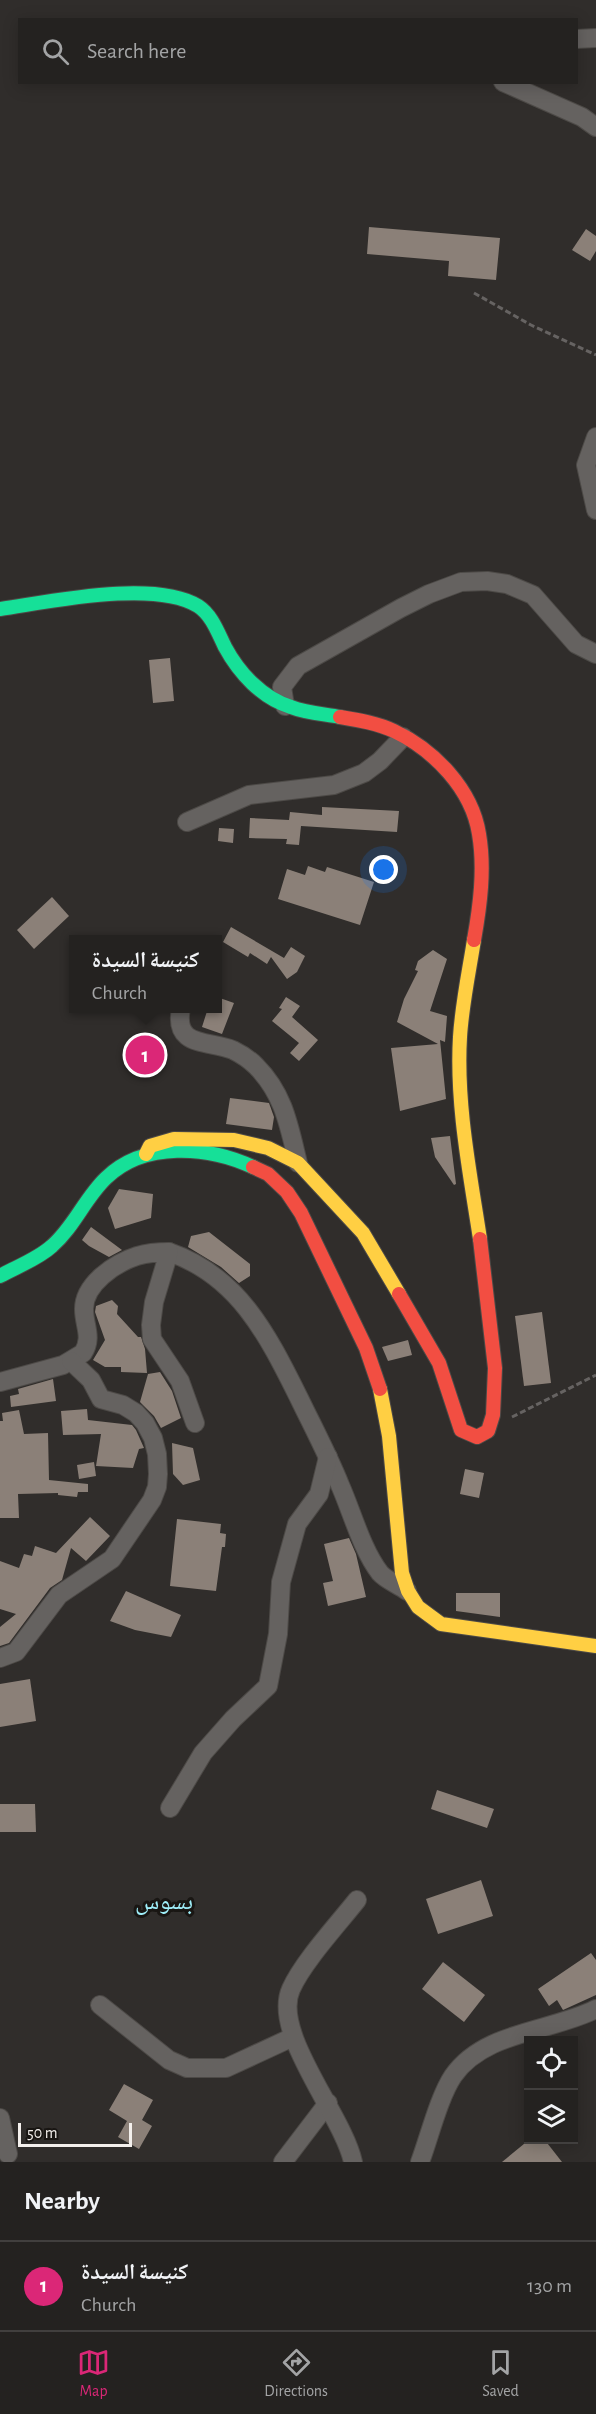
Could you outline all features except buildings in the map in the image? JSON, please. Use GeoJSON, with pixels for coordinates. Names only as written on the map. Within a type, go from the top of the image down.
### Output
{"type":"FeatureCollection","features":[{"type":"Feature","properties":{"kind":"street"},"geometry":{"type":"LineString","coordinates":[[578,39],[596,38]]}},
{"type":"Feature","properties":{"kind":"street"},"geometry":{"type":"LineString","coordinates":[[508,84],[582,117],[596,127]]}},
{"type":"Feature","properties":{"kind":"street"},"geometry":{"type":"LineString","coordinates":[[596,437],[586,465],[596,510]]}},
{"type":"Feature","properties":{"kind":"street"},"geometry":{"type":"LineString","coordinates":[[285,706],[282,687],[298,666],[400,608],[461,582],[497,582],[533,595],[576,644],[596,654]]}},
{"type":"Feature","properties":{"kind":"street"},"geometry":{"type":"LineString","coordinates":[[0,609],[106,592],[143,593],[193,603],[206,613],[238,669],[253,684],[285,706],[393,730],[431,756],[468,794],[478,820],[483,856],[481,887],[460,1034],[458,1084],[487,1285],[495,1380],[495,1414],[491,1427],[479,1438],[470,1437],[461,1430],[439,1364],[363,1233],[298,1163],[268,1148],[234,1140],[206,1138],[174,1138],[150,1146],[146,1154]]}},
{"type":"Feature","properties":{"kind":"street"},"geometry":{"type":"LineString","coordinates":[[188,822],[249,795],[334,785],[364,773],[380,761],[403,737]]}},
{"type":"Feature","properties":{"kind":"street"},"geometry":{"type":"LineString","coordinates":[[180,1013],[182,1030],[187,1037],[233,1050],[256,1067],[271,1085],[285,1110],[298,1163]]}},
{"type":"Feature","properties":{"kind":"street"},"geometry":{"type":"LineString","coordinates":[[0,1276],[50,1248],[67,1232],[105,1179],[120,1167],[146,1154],[188,1151],[223,1156],[268,1174],[287,1192],[302,1213],[372,1361],[379,1386],[395,1484],[400,1559],[406,1591],[415,1605],[428,1618],[441,1624],[596,1646]]}},
{"type":"Feature","properties":{"kind":"street"},"geometry":{"type":"LineString","coordinates":[[0,1382],[71,1361],[83,1353],[88,1346],[89,1338],[84,1300],[93,1284],[105,1273],[135,1256],[169,1252],[193,1260],[227,1286],[252,1313],[270,1341],[328,1456],[364,1542],[381,1574],[406,1591]]}},
{"type":"Feature","properties":{"kind":"street"},"geometry":{"type":"LineString","coordinates":[[169,1252],[154,1302],[152,1340],[180,1380],[195,1423]]}},
{"type":"Feature","properties":{"kind":"street"},"geometry":{"type":"LineString","coordinates":[[0,1658],[16,1652],[59,1595],[112,1559],[152,1500],[157,1487],[157,1454],[153,1438],[145,1423],[136,1413],[123,1405],[101,1399],[92,1380],[71,1361]]}},
{"type":"Feature","properties":{"kind":"street"},"geometry":{"type":"LineString","coordinates":[[170,1808],[203,1753],[233,1719],[268,1686],[278,1634],[281,1582],[297,1524],[319,1494],[328,1456]]}},
{"type":"Feature","properties":{"kind":"street"},"geometry":{"type":"LineString","coordinates":[[353,2162],[348,2141],[293,2037],[287,2010],[290,1990],[300,1973],[357,1900]]}},
{"type":"Feature","properties":{"kind":"street"},"geometry":{"type":"LineString","coordinates":[[100,2005],[169,2060],[187,2068],[226,2068],[293,2037]]}},
{"type":"Feature","properties":{"kind":"street"},"geometry":{"type":"LineString","coordinates":[[420,2162],[452,2078],[465,2061],[511,2038],[596,2009]]}},
{"type":"Feature","properties":{"kind":"street"},"geometry":{"type":"LineString","coordinates":[[283,2162],[328,2103]]}},
{"type":"Feature","properties":{"kind":"street"},"geometry":{"type":"LineString","coordinates":[[0,2118],[8,2154]]}},
{"type":"Feature","properties":{"kind":"path"},"geometry":{"type":"LineString","coordinates":[[474,293],[531,326],[596,355]]}},
{"type":"Feature","properties":{"kind":"path"},"geometry":{"type":"LineString","coordinates":[[491,1427],[596,1375]]}},
{"type":"Feature","properties":{"kind":"traffic: fast"},"geometry":{"type":"LineString","coordinates":[[0,609],[73,598],[129,593],[179,598],[198,606],[207,614],[237,666],[261,691],[280,703],[297,709],[340,717]]}},
{"type":"Feature","properties":{"kind":"traffic: fast"},"geometry":{"type":"LineString","coordinates":[[0,1276],[34,1259],[52,1246],[106,1178],[121,1166],[139,1158],[157,1153],[197,1151],[253,1167]]}},
{"type":"Feature","properties":{"kind":"traffic: slow"},"geometry":{"type":"LineString","coordinates":[[474,940],[462,1012],[459,1062],[462,1113],[480,1239]]}},
{"type":"Feature","properties":{"kind":"traffic: slow"},"geometry":{"type":"LineString","coordinates":[[146,1154],[150,1146],[174,1139],[234,1140],[268,1148],[298,1163],[363,1233],[399,1294]]}},
{"type":"Feature","properties":{"kind":"traffic: slow"},"geometry":{"type":"LineString","coordinates":[[380,1389],[389,1436],[402,1573],[408,1591],[418,1607],[441,1624],[596,1646]]}},
{"type":"Feature","properties":{"kind":"traffic: jam"},"geometry":{"type":"LineString","coordinates":[[340,717],[381,726],[409,739],[437,760],[460,787],[475,817],[481,847],[481,887],[474,940]]}},
{"type":"Feature","properties":{"kind":"traffic: jam"},"geometry":{"type":"LineString","coordinates":[[253,1167],[268,1174],[287,1192],[301,1213],[366,1348],[380,1389]]}},
{"type":"Feature","properties":{"kind":"traffic: jam"},"geometry":{"type":"LineString","coordinates":[[399,1294],[439,1363],[461,1430],[477,1437],[488,1431],[493,1415],[495,1368],[480,1239]]}},
{"type":"Feature","properties":{"kind":"place","name":"كنيسة السيدة"},"geometry":{"type":"Point","coordinates":[145,1055]}},
{"type":"Feature","properties":{"kind":"district","name":"بسوس"},"geometry":{"type":"Point","coordinates":[164,1901]}}]}
